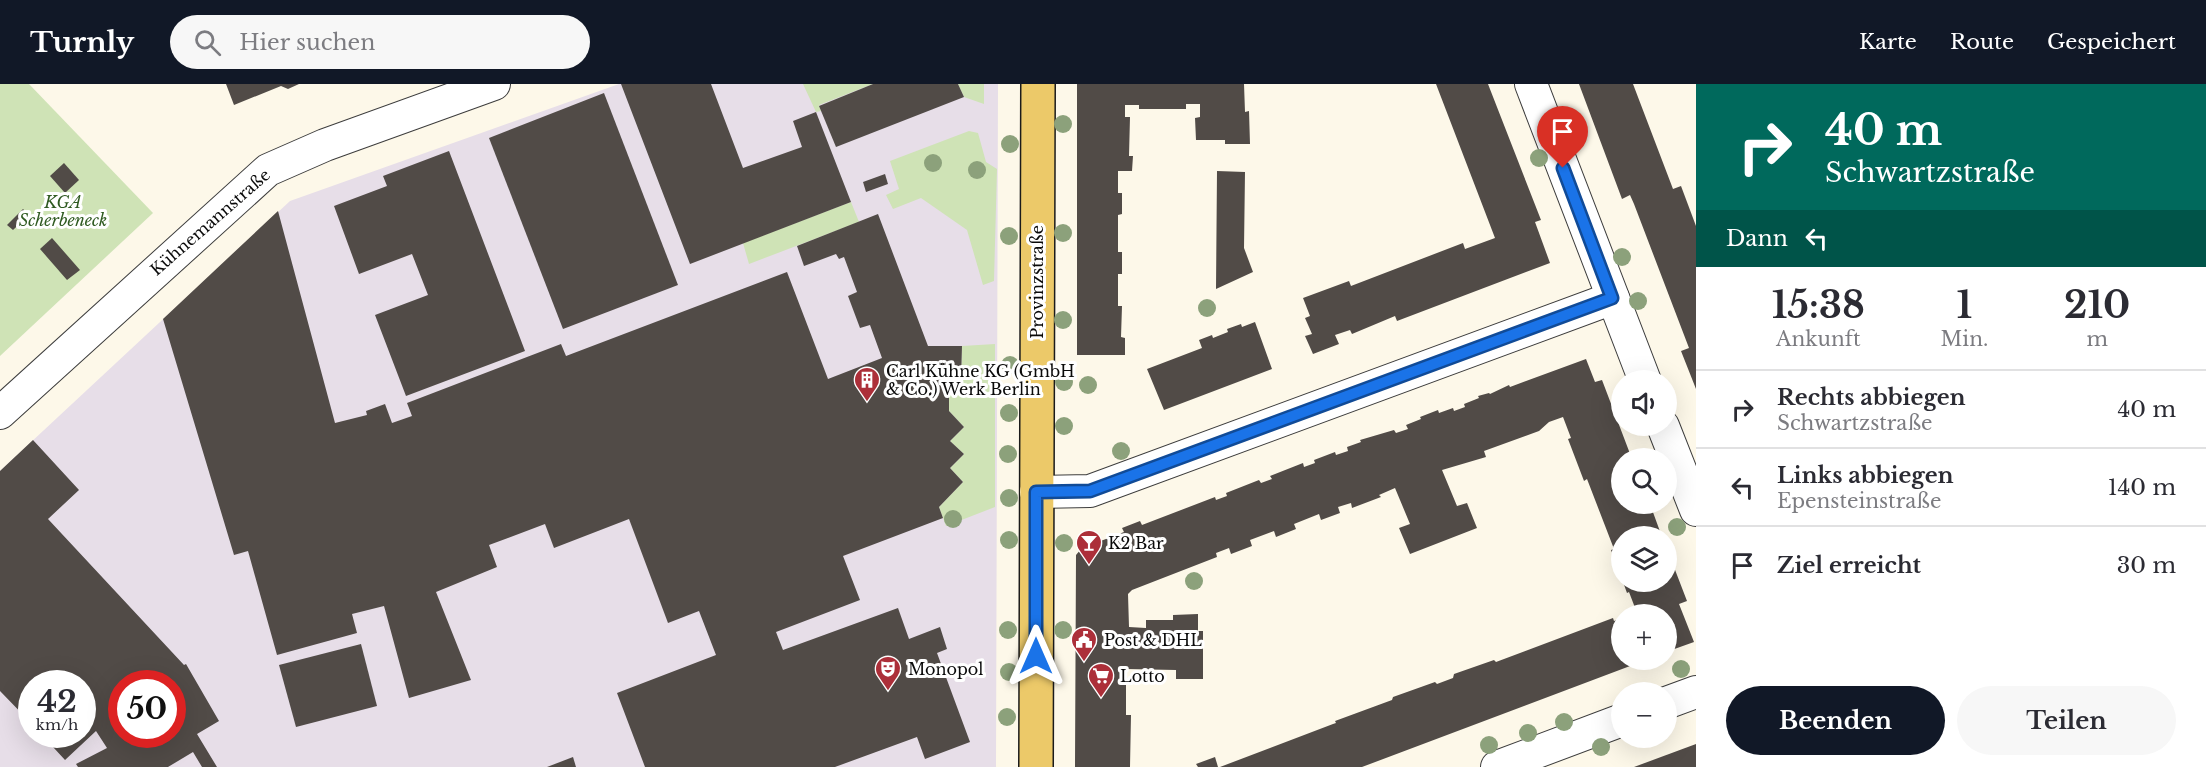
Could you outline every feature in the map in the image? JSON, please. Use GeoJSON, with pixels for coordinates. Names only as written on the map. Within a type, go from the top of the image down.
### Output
{"type":"FeatureCollection","features":[{"type":"Feature","properties":{"kind":"main road","name":"Provinzstraße"},"geometry":{"type":"LineString","coordinates":[[1036,767],[1038,84]]}},
{"type":"Feature","properties":{"kind":"street","name":"Kühnemannstraße"},"geometry":{"type":"LineString","coordinates":[[0,413],[268,170],[325,145],[494,84]]}},
{"type":"Feature","properties":{"kind":"street"},"geometry":{"type":"LineString","coordinates":[[1531,84],[1641,370]]}},
{"type":"Feature","properties":{"kind":"street"},"geometry":{"type":"LineString","coordinates":[[1036,492],[1090,491],[1612,298]]}},
{"type":"Feature","properties":{"kind":"street"},"geometry":{"type":"LineString","coordinates":[[1667,436],[1696,510]]}},
{"type":"Feature","properties":{"kind":"street"},"geometry":{"type":"LineString","coordinates":[[1677,699],[1696,692]]}},
{"type":"Feature","properties":{"kind":"street"},"geometry":{"type":"LineString","coordinates":[[1497,767],[1611,724]]}},
{"type":"Feature","properties":{"kind":"shaded area"},"geometry":{"type":"Polygon","coordinates":[[[619,84],[998,84],[996,767],[0,767],[0,471],[290,201],[619,84]]]}},
{"type":"Feature","properties":{"kind":"green space","name":"KGA Scherbeneck"},"geometry":{"type":"Polygon","coordinates":[[[0,84],[29,84],[153,213],[0,356],[0,84]]]}},
{"type":"Feature","properties":{"kind":"green space"},"geometry":{"type":"Polygon","coordinates":[[[803,84],[873,84],[819,105],[821,111],[816,112],[803,84]]]}},
{"type":"Feature","properties":{"kind":"green space"},"geometry":{"type":"Polygon","coordinates":[[[958,84],[984,84],[984,104],[964,97],[958,84]]]}},
{"type":"Feature","properties":{"kind":"green space"},"geometry":{"type":"Polygon","coordinates":[[[969,131],[978,133],[986,162],[997,169],[994,281],[983,285],[967,230],[921,198],[893,209],[886,195],[899,189],[890,161],[969,131]]]}},
{"type":"Feature","properties":{"kind":"green space"},"geometry":{"type":"Polygon","coordinates":[[[851,202],[859,222],[749,264],[743,243],[851,202]]]}},
{"type":"Feature","properties":{"kind":"green space"},"geometry":{"type":"Polygon","coordinates":[[[995,344],[995,507],[946,526],[939,507],[963,482],[950,468],[964,454],[950,441],[964,427],[949,411],[949,380],[961,379],[962,346],[995,344]]]}},
{"type":"Feature","properties":{"kind":"building"},"geometry":{"type":"Polygon","coordinates":[[[226,84],[299,84],[288,89],[281,86],[234,105],[226,84]]]}},
{"type":"Feature","properties":{"kind":"building"},"geometry":{"type":"Polygon","coordinates":[[[621,84],[711,84],[743,168],[802,147],[793,121],[816,112],[851,202],[690,264],[621,84]]]}},
{"type":"Feature","properties":{"kind":"building"},"geometry":{"type":"Polygon","coordinates":[[[873,84],[958,84],[964,97],[836,147],[819,106],[873,84]]]}},
{"type":"Feature","properties":{"kind":"building"},"geometry":{"type":"Polygon","coordinates":[[[1077,84],[1244,84],[1245,112],[1249,111],[1250,144],[1225,144],[1225,140],[1196,140],[1195,118],[1200,117],[1200,104],[1186,104],[1186,109],[1139,109],[1139,105],[1125,105],[1125,117],[1130,117],[1129,156],[1133,156],[1132,171],[1118,171],[1118,193],[1122,193],[1122,214],[1118,215],[1118,252],[1122,252],[1122,274],[1118,274],[1118,306],[1122,306],[1121,337],[1125,338],[1125,355],[1077,355],[1077,84]]]}},
{"type":"Feature","properties":{"kind":"building"},"geometry":{"type":"Polygon","coordinates":[[[1436,84],[1488,84],[1541,220],[1535,222],[1550,263],[1397,321],[1395,316],[1352,334],[1350,330],[1335,335],[1339,344],[1313,354],[1305,336],[1312,334],[1305,318],[1310,316],[1303,298],[1349,281],[1351,286],[1463,243],[1465,249],[1495,238],[1436,84]]]}},
{"type":"Feature","properties":{"kind":"building"},"geometry":{"type":"Polygon","coordinates":[[[1579,84],[1633,84],[1673,189],[1681,186],[1696,226],[1696,389],[1681,351],[1689,348],[1634,204],[1630,195],[1622,199],[1579,84]]]}},
{"type":"Feature","properties":{"kind":"building"},"geometry":{"type":"Polygon","coordinates":[[[604,93],[678,285],[563,329],[489,138],[604,93]]]}},
{"type":"Feature","properties":{"kind":"building"},"geometry":{"type":"Polygon","coordinates":[[[449,151],[525,351],[406,396],[375,315],[428,295],[412,254],[359,274],[334,206],[387,186],[383,176],[449,151]]]}},
{"type":"Feature","properties":{"kind":"building"},"geometry":{"type":"Polygon","coordinates":[[[64,163],[79,180],[65,193],[50,176],[64,163]]]}},
{"type":"Feature","properties":{"kind":"building"},"geometry":{"type":"Polygon","coordinates":[[[1217,171],[1245,172],[1244,248],[1253,272],[1216,289],[1217,171]]]}},
{"type":"Feature","properties":{"kind":"building"},"geometry":{"type":"Polygon","coordinates":[[[885,174],[888,184],[866,192],[863,182],[885,174]]]}},
{"type":"Feature","properties":{"kind":"building"},"geometry":{"type":"Polygon","coordinates":[[[23,209],[29,215],[13,230],[7,225],[23,209]]]}},
{"type":"Feature","properties":{"kind":"building"},"geometry":{"type":"Polygon","coordinates":[[[278,211],[335,423],[367,415],[366,411],[385,404],[392,423],[412,416],[407,403],[561,344],[566,356],[787,272],[828,379],[882,358],[870,325],[860,328],[848,296],[857,292],[844,257],[839,259],[836,254],[804,266],[797,246],[878,214],[928,346],[962,346],[961,380],[949,380],[949,411],[964,427],[950,441],[964,454],[950,468],[963,482],[939,507],[943,518],[843,556],[860,600],[776,632],[783,650],[898,608],[909,639],[940,627],[947,649],[937,653],[970,742],[925,759],[917,737],[835,767],[645,767],[617,693],[716,655],[699,611],[668,623],[629,519],[554,548],[545,524],[489,545],[497,567],[436,592],[471,680],[409,698],[384,606],[352,614],[357,633],[277,655],[248,551],[234,555],[163,319],[278,211]]]}},
{"type":"Feature","properties":{"kind":"building"},"geometry":{"type":"Polygon","coordinates":[[[52,238],[80,270],[67,280],[40,249],[52,238]]]}},
{"type":"Feature","properties":{"kind":"building"},"geometry":{"type":"Polygon","coordinates":[[[1255,322],[1272,369],[1164,410],[1147,369],[1202,348],[1199,340],[1212,335],[1213,338],[1241,324],[1242,327],[1255,322]]]}},
{"type":"Feature","properties":{"kind":"building"},"geometry":{"type":"Polygon","coordinates":[[[1586,359],[1595,382],[1602,380],[1611,404],[1611,436],[1623,436],[1628,448],[1611,448],[1611,514],[1654,514],[1658,526],[1611,526],[1611,541],[1587,479],[1584,481],[1568,439],[1571,438],[1563,417],[1549,422],[1539,431],[1484,451],[1486,457],[1442,470],[1457,506],[1467,503],[1477,528],[1410,554],[1399,528],[1410,524],[1395,488],[1379,495],[1381,497],[1352,508],[1351,503],[1338,507],[1340,513],[1321,520],[1319,514],[1294,524],[1296,529],[1276,537],[1274,531],[1250,540],[1252,546],[1231,554],[1229,548],[1216,553],[1217,557],[1132,590],[1128,594],[1129,627],[1146,628],[1146,620],[1173,620],[1173,615],[1198,614],[1198,631],[1203,631],[1203,679],[1176,679],[1176,670],[1126,669],[1126,715],[1131,715],[1130,767],[1075,767],[1076,555],[1081,549],[1080,546],[1091,541],[1093,544],[1124,532],[1122,528],[1140,521],[1142,525],[1215,497],[1216,500],[1227,496],[1226,493],[1259,480],[1261,483],[1272,479],[1270,476],[1303,463],[1304,467],[1315,463],[1314,460],[1335,452],[1336,455],[1348,451],[1347,447],[1361,442],[1360,440],[1394,430],[1396,433],[1408,429],[1406,425],[1421,419],[1420,417],[1438,410],[1439,413],[1453,408],[1454,411],[1465,407],[1464,404],[1479,398],[1478,396],[1490,394],[1509,385],[1510,387],[1586,359]]]}},
{"type":"Feature","properties":{"kind":"building"},"geometry":{"type":"Polygon","coordinates":[[[33,440],[79,490],[48,519],[184,665],[186,664],[219,721],[197,734],[217,767],[202,767],[193,752],[168,767],[78,767],[76,764],[107,748],[96,731],[96,670],[18,670],[18,710],[0,691],[0,471],[33,440]]]}},
{"type":"Feature","properties":{"kind":"building"},"geometry":{"type":"Polygon","coordinates":[[[1677,575],[1687,601],[1679,604],[1694,642],[1677,648],[1677,604],[1634,604],[1629,592],[1677,592],[1677,575]]]}},
{"type":"Feature","properties":{"kind":"building"},"geometry":{"type":"Polygon","coordinates":[[[1611,619],[1611,670],[1619,670],[1362,767],[1220,767],[1336,723],[1335,721],[1392,700],[1393,697],[1435,682],[1437,684],[1453,678],[1454,674],[1494,660],[1496,662],[1611,619]]]}},
{"type":"Feature","properties":{"kind":"building"},"geometry":{"type":"Polygon","coordinates":[[[361,644],[377,706],[296,727],[279,665],[361,644]]]}},
{"type":"Feature","properties":{"kind":"building"},"geometry":{"type":"Polygon","coordinates":[[[1696,744],[1696,767],[1634,767],[1696,744]]]}},
{"type":"Feature","properties":{"kind":"building"},"geometry":{"type":"Polygon","coordinates":[[[54,748],[78,748],[65,760],[54,748]]]}},
{"type":"Feature","properties":{"kind":"building"},"geometry":{"type":"Polygon","coordinates":[[[573,757],[576,767],[547,767],[573,757]]]}},
{"type":"Feature","properties":{"kind":"building"},"geometry":{"type":"Polygon","coordinates":[[[1215,757],[1218,767],[1198,767],[1196,764],[1215,757]]]}},
{"type":"Feature","properties":{"kind":"place","name":"Carl Kühne KG (GmbH & Co.) Werk Berlin"},"geometry":{"type":"Point","coordinates":[867,403]}},
{"type":"Feature","properties":{"kind":"place","name":"K2 Bar"},"geometry":{"type":"Point","coordinates":[1089,566]}},
{"type":"Feature","properties":{"kind":"place","name":"Post & DHL"},"geometry":{"type":"Point","coordinates":[1084,663]}},
{"type":"Feature","properties":{"kind":"place","name":"Monopol"},"geometry":{"type":"Point","coordinates":[888,692]}},
{"type":"Feature","properties":{"kind":"place","name":"Lotto"},"geometry":{"type":"Point","coordinates":[1101,699]}},
{"type":"Feature","properties":{"kind":"route"},"geometry":{"type":"LineString","coordinates":[[1036,656],[1036,492],[1090,491],[1612,298],[1563,168]]}}]}
